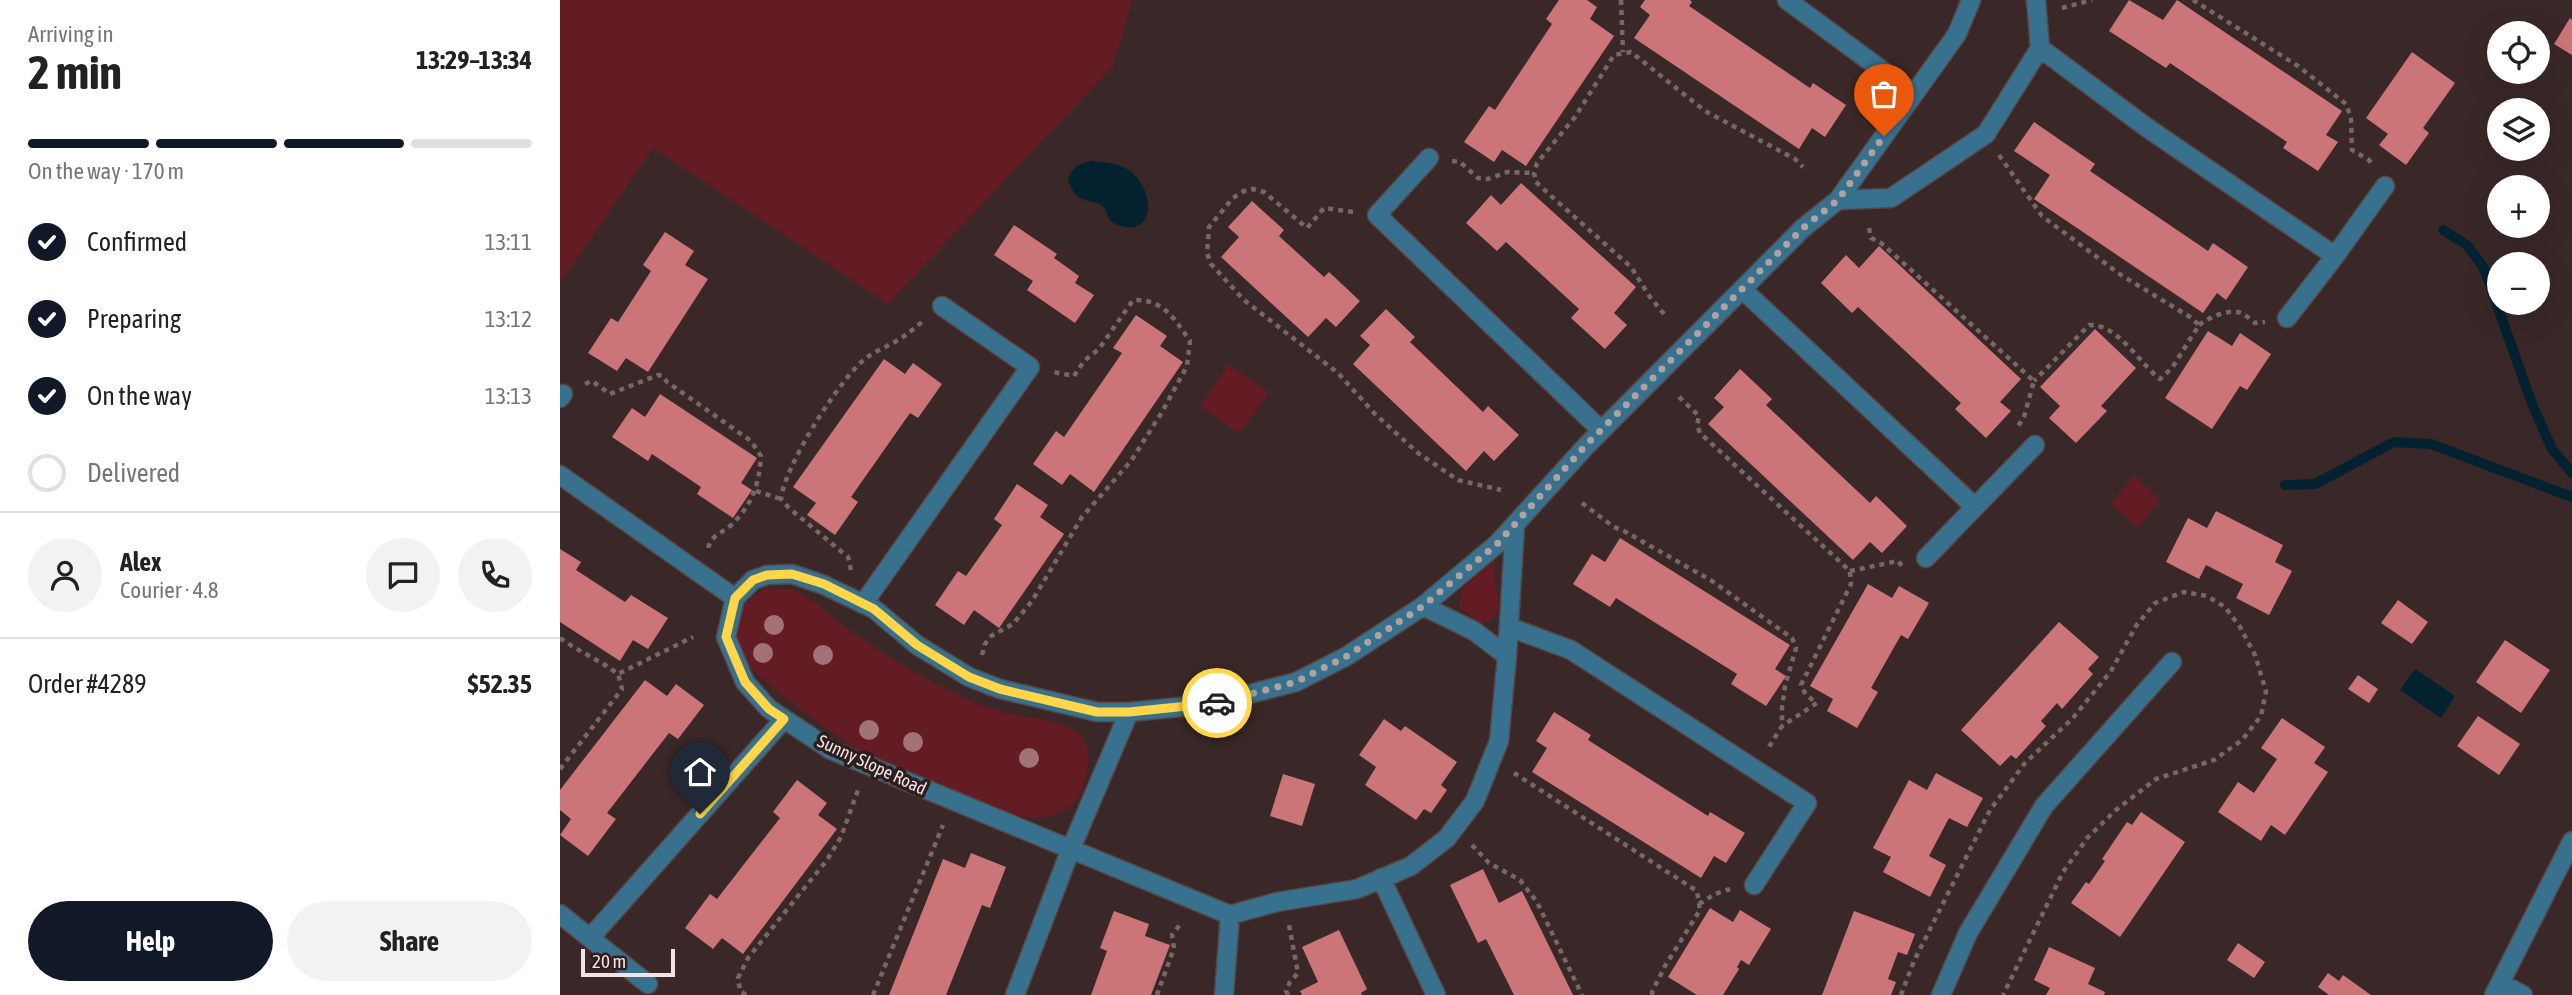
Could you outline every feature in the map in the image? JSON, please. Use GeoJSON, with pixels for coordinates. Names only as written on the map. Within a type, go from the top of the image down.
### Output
{"type":"FeatureCollection","features":[{"type":"Feature","properties":{"kind":"street"},"geometry":{"type":"LineString","coordinates":[[1787,0],[1914,94]]}},
{"type":"Feature","properties":{"kind":"street"},"geometry":{"type":"LineString","coordinates":[[560,475],[735,598],[753,580],[767,575],[792,574],[824,584],[874,609],[917,645],[969,677],[1000,689],[1097,712],[1129,712],[1211,704],[1296,682],[1347,656],[1423,606],[1497,544],[1601,430],[1803,228],[1838,200],[1957,34],[1971,0]]}},
{"type":"Feature","properties":{"kind":"street"},"geometry":{"type":"LineString","coordinates":[[1838,200],[1891,198],[1986,134],[2040,48],[2036,0]]}},
{"type":"Feature","properties":{"kind":"street"},"geometry":{"type":"LineString","coordinates":[[2040,48],[2146,127],[2335,256]]}},
{"type":"Feature","properties":{"kind":"street"},"geometry":{"type":"LineString","coordinates":[[1429,158],[1377,215],[1601,430]]}},
{"type":"Feature","properties":{"kind":"street"},"geometry":{"type":"LineString","coordinates":[[2287,318],[2385,186]]}},
{"type":"Feature","properties":{"kind":"street"},"geometry":{"type":"LineString","coordinates":[[1742,289],[1975,507]]}},
{"type":"Feature","properties":{"kind":"street"},"geometry":{"type":"LineString","coordinates":[[863,604],[1030,367],[942,306]]}},
{"type":"Feature","properties":{"kind":"street"},"geometry":{"type":"LineString","coordinates":[[1926,558],[2035,444]]}},
{"type":"Feature","properties":{"kind":"street"},"geometry":{"type":"LineString","coordinates":[[1224,995],[1230,915],[1278,902],[1357,889],[1411,866],[1447,838],[1475,801],[1499,741],[1515,525]]}},
{"type":"Feature","properties":{"kind":"street","name":"Sunny Slope Road"},"geometry":{"type":"LineString","coordinates":[[735,598],[726,637],[745,682],[769,709],[831,750],[1230,915]]}},
{"type":"Feature","properties":{"kind":"street"},"geometry":{"type":"LineString","coordinates":[[1423,606],[1474,631],[1507,656]]}},
{"type":"Feature","properties":{"kind":"street"},"geometry":{"type":"LineString","coordinates":[[1509,627],[1571,650],[1807,803],[1754,885]]}},
{"type":"Feature","properties":{"kind":"street"},"geometry":{"type":"LineString","coordinates":[[1941,995],[1968,933],[2043,806],[2172,662]]}},
{"type":"Feature","properties":{"kind":"street"},"geometry":{"type":"LineString","coordinates":[[1015,995],[1070,851],[1129,712]]}},
{"type":"Feature","properties":{"kind":"street"},"geometry":{"type":"LineString","coordinates":[[590,939],[784,719]]}},
{"type":"Feature","properties":{"kind":"street"},"geometry":{"type":"LineString","coordinates":[[2523,995],[2497,989],[2572,841]]}},
{"type":"Feature","properties":{"kind":"street"},"geometry":{"type":"LineString","coordinates":[[1381,878],[1436,995]]}},
{"type":"Feature","properties":{"kind":"street"},"geometry":{"type":"LineString","coordinates":[[560,914],[648,984]]}},
{"type":"Feature","properties":{"kind":"path"},"geometry":{"type":"LineString","coordinates":[[1621,0],[1623,52]]}},
{"type":"Feature","properties":{"kind":"path"},"geometry":{"type":"LineString","coordinates":[[2062,8],[2092,0]]}},
{"type":"Feature","properties":{"kind":"path"},"geometry":{"type":"LineString","coordinates":[[2193,0],[2298,66],[2346,104],[2351,118],[2352,149],[2369,160],[2385,186]]}},
{"type":"Feature","properties":{"kind":"path"},"geometry":{"type":"LineString","coordinates":[[1664,314],[1631,267],[1549,195],[1536,182],[1534,173],[1537,163],[1575,117],[1614,55],[1631,52],[1706,111],[1795,159],[1803,167]]}},
{"type":"Feature","properties":{"kind":"path"},"geometry":{"type":"LineString","coordinates":[[1996,151],[2042,216],[2121,275],[2190,317],[2199,326]]}},
{"type":"Feature","properties":{"kind":"path"},"geometry":{"type":"LineString","coordinates":[[1429,158],[1460,162],[1478,178],[1488,179],[1507,172],[1534,173]]}},
{"type":"Feature","properties":{"kind":"path"},"geometry":{"type":"LineString","coordinates":[[1377,215],[1324,208],[1307,228],[1264,192],[1253,189],[1233,198],[1209,228],[1207,253],[1211,264],[1244,300],[1338,373],[1374,414],[1418,453],[1458,480],[1501,490]]}},
{"type":"Feature","properties":{"kind":"path"},"geometry":{"type":"LineString","coordinates":[[1869,228],[1871,238],[1880,242],[2034,381]]}},
{"type":"Feature","properties":{"kind":"path"},"geometry":{"type":"LineString","coordinates":[[981,660],[985,644],[991,636],[1013,624],[1032,601],[1082,517],[1131,461],[1187,366],[1190,341],[1171,313],[1148,299],[1133,300],[1099,349],[1084,361],[1074,376],[1030,367]]}},
{"type":"Feature","properties":{"kind":"path"},"geometry":{"type":"LineString","coordinates":[[781,499],[782,485],[806,439],[828,403],[857,368],[865,359],[903,337],[942,306]]}},
{"type":"Feature","properties":{"kind":"path"},"geometry":{"type":"LineString","coordinates":[[2035,444],[2017,426],[2024,417],[2034,381],[2090,325],[2099,325],[2117,337],[2160,379],[2172,368],[2206,319],[2232,312],[2240,313],[2255,323],[2287,318]]}},
{"type":"Feature","properties":{"kind":"path"},"geometry":{"type":"LineString","coordinates":[[561,396],[592,381],[610,394],[658,375],[663,376],[667,382],[751,441],[761,456],[756,491],[745,510],[728,527],[713,535],[707,547],[709,552]]}},
{"type":"Feature","properties":{"kind":"path"},"geometry":{"type":"LineString","coordinates":[[1679,397],[1699,416],[1697,425],[1700,433],[1850,571],[1851,584],[1801,685],[1806,695],[1817,703],[1782,726],[1755,769]]}},
{"type":"Feature","properties":{"kind":"path"},"geometry":{"type":"LineString","coordinates":[[756,491],[781,499],[848,557],[851,569]]}},
{"type":"Feature","properties":{"kind":"path"},"geometry":{"type":"LineString","coordinates":[[1582,503],[1614,527],[1712,581],[1792,638],[1796,648],[1785,686],[1782,726]]}},
{"type":"Feature","properties":{"kind":"path"},"geometry":{"type":"LineString","coordinates":[[1850,571],[1898,561],[1905,568]]}},
{"type":"Feature","properties":{"kind":"path"},"geometry":{"type":"LineString","coordinates":[[618,674],[693,637]]}},
{"type":"Feature","properties":{"kind":"path"},"geometry":{"type":"LineString","coordinates":[[560,638],[618,674],[622,689],[560,769]]}},
{"type":"Feature","properties":{"kind":"path"},"geometry":{"type":"LineString","coordinates":[[1514,773],[1697,891],[1700,910],[1665,966],[1653,995]]}},
{"type":"Feature","properties":{"kind":"path"},"geometry":{"type":"LineString","coordinates":[[746,995],[740,991],[738,978],[748,958],[827,860],[841,837],[858,790]]}},
{"type":"Feature","properties":{"kind":"path"},"geometry":{"type":"LineString","coordinates":[[873,995],[943,825]]}},
{"type":"Feature","properties":{"kind":"path"},"geometry":{"type":"LineString","coordinates":[[1472,845],[1489,863],[1520,880],[1536,902],[1582,995]]}},
{"type":"Feature","properties":{"kind":"path"},"geometry":{"type":"LineString","coordinates":[[1699,904],[1734,887],[1754,885]]}},
{"type":"Feature","properties":{"kind":"path"},"geometry":{"type":"LineString","coordinates":[[1157,995],[1174,948],[1172,935],[1184,918]]}},
{"type":"Feature","properties":{"kind":"path"},"geometry":{"type":"LineString","coordinates":[[1288,920],[1297,973],[1286,991],[1288,995]]}},
{"type":"Feature","properties":{"kind":"shaded area"},"geometry":{"type":"Polygon","coordinates":[[[560,0],[1132,0],[1113,66],[888,304],[653,148],[560,283],[560,0]]]}},
{"type":"Feature","properties":{"kind":"shaded area"},"geometry":{"type":"Polygon","coordinates":[[[1229,364],[1269,393],[1239,434],[1200,406],[1229,364]]]}},
{"type":"Feature","properties":{"kind":"shaded area"},"geometry":{"type":"Polygon","coordinates":[[[2134,475],[2160,500],[2138,528],[2111,504],[2134,475]]]}},
{"type":"Feature","properties":{"kind":"shaded area"},"geometry":{"type":"Polygon","coordinates":[[[1493,555],[1499,607],[1494,617],[1481,623],[1459,608],[1461,591],[1493,555]]]}},
{"type":"Feature","properties":{"kind":"shaded area"},"geometry":{"type":"Polygon","coordinates":[[[766,588],[792,590],[805,596],[879,650],[957,694],[990,708],[1061,724],[1079,733],[1087,745],[1088,761],[1085,782],[1075,802],[1060,813],[1040,817],[994,811],[894,772],[858,750],[760,677],[736,649],[734,630],[739,613],[744,605],[766,588]]]}},
{"type":"Feature","properties":{"kind":"water"},"geometry":{"type":"Polygon","coordinates":[[[1090,161],[1118,165],[1137,178],[1148,201],[1144,221],[1136,227],[1125,227],[1110,221],[1100,204],[1076,195],[1068,179],[1076,167],[1090,161]]]}},
{"type":"Feature","properties":{"kind":"water"},"geometry":{"type":"Polygon","coordinates":[[[2415,669],[2455,696],[2441,718],[2400,690],[2415,669]]]}},
{"type":"Feature","properties":{"kind":"building"},"geometry":{"type":"Polygon","coordinates":[[[1559,0],[1587,0],[1597,7],[1590,19],[1614,36],[1526,166],[1502,150],[1494,162],[1464,142],[1489,106],[1495,110],[1552,24],[1546,19],[1559,0]]]}},
{"type":"Feature","properties":{"kind":"building"},"geometry":{"type":"Polygon","coordinates":[[[1645,0],[1690,0],[1692,2],[1689,6],[1810,88],[1813,83],[1846,105],[1825,137],[1812,128],[1799,149],[1634,38],[1650,15],[1640,7],[1645,0]]]}},
{"type":"Feature","properties":{"kind":"building"},"geometry":{"type":"Polygon","coordinates":[[[2129,0],[2163,20],[2177,0],[2342,111],[2326,135],[2338,142],[2318,171],[2283,148],[2287,142],[2170,63],[2166,68],[2109,31],[2129,0]]]}},
{"type":"Feature","properties":{"kind":"building"},"geometry":{"type":"Polygon","coordinates":[[[2570,18],[2572,20],[2572,55],[2554,44],[2570,18]]]}},
{"type":"Feature","properties":{"kind":"building"},"geometry":{"type":"Polygon","coordinates":[[[2412,52],[2455,83],[2423,128],[2429,133],[2406,165],[2379,145],[2388,134],[2366,118],[2412,52]]]}},
{"type":"Feature","properties":{"kind":"building"},"geometry":{"type":"Polygon","coordinates":[[[2034,122],[2095,164],[2090,171],[2208,251],[2213,243],[2248,267],[2226,300],[2217,293],[2203,313],[2034,199],[2050,175],[2014,151],[2034,122]]]}},
{"type":"Feature","properties":{"kind":"building"},"geometry":{"type":"Polygon","coordinates":[[[1521,183],[1636,287],[1614,313],[1627,325],[1605,349],[1571,318],[1579,309],[1506,242],[1497,251],[1466,223],[1491,195],[1501,205],[1521,183]]]}},
{"type":"Feature","properties":{"kind":"building"},"geometry":{"type":"Polygon","coordinates":[[[1252,201],[1284,230],[1279,236],[1324,277],[1329,272],[1360,301],[1336,327],[1326,318],[1308,337],[1221,257],[1239,237],[1228,227],[1252,201]]]}},
{"type":"Feature","properties":{"kind":"building"},"geometry":{"type":"Polygon","coordinates":[[[1014,225],[1057,254],[1054,258],[1079,276],[1075,283],[1094,295],[1075,323],[1027,290],[1033,281],[994,255],[1014,225]]]}},
{"type":"Feature","properties":{"kind":"building"},"geometry":{"type":"Polygon","coordinates":[[[665,232],[694,251],[685,265],[708,279],[648,372],[626,358],[617,371],[588,353],[611,318],[618,322],[651,271],[643,265],[665,232]]]}},
{"type":"Feature","properties":{"kind":"building"},"geometry":{"type":"Polygon","coordinates":[[[1879,246],[2021,379],[2000,402],[2011,411],[1986,438],[1955,409],[1961,403],[1858,307],[1852,313],[1821,283],[1846,255],[1859,268],[1879,246]]]}},
{"type":"Feature","properties":{"kind":"building"},"geometry":{"type":"Polygon","coordinates":[[[1386,309],[1415,337],[1410,342],[1483,412],[1488,406],[1519,435],[1494,461],[1484,451],[1466,471],[1353,364],[1370,345],[1360,336],[1386,309]]]}},
{"type":"Feature","properties":{"kind":"building"},"geometry":{"type":"Polygon","coordinates":[[[1136,315],[1167,336],[1160,346],[1183,362],[1094,492],[1070,474],[1062,485],[1033,464],[1056,431],[1064,437],[1122,353],[1113,348],[1136,315]]]}},
{"type":"Feature","properties":{"kind":"building"},"geometry":{"type":"Polygon","coordinates":[[[2095,329],[2136,368],[2101,406],[2107,411],[2076,443],[2049,418],[2060,406],[2040,387],[2095,329]]]}},
{"type":"Feature","properties":{"kind":"building"},"geometry":{"type":"Polygon","coordinates":[[[2208,331],[2232,346],[2240,333],[2271,354],[2247,390],[2240,386],[2212,429],[2165,398],[2208,331]]]}},
{"type":"Feature","properties":{"kind":"building"},"geometry":{"type":"Polygon","coordinates":[[[884,359],[905,374],[913,363],[942,384],[918,418],[910,413],[851,497],[858,502],[835,535],[807,515],[816,503],[793,487],[884,359]]]}},
{"type":"Feature","properties":{"kind":"building"},"geometry":{"type":"Polygon","coordinates":[[[1740,369],[1772,399],[1766,405],[1870,503],[1876,496],[1907,526],[1882,553],[1870,542],[1853,560],[1708,424],[1724,407],[1714,398],[1740,369]]]}},
{"type":"Feature","properties":{"kind":"building"},"geometry":{"type":"Polygon","coordinates":[[[660,394],[757,458],[741,483],[752,490],[733,518],[697,494],[701,487],[652,454],[648,461],[612,437],[632,408],[645,417],[660,394]]]}},
{"type":"Feature","properties":{"kind":"building"},"geometry":{"type":"Polygon","coordinates":[[[1017,484],[1048,505],[1040,517],[1064,534],[999,628],[974,610],[964,625],[935,605],[958,571],[966,576],[1002,525],[994,519],[1017,484]]]}},
{"type":"Feature","properties":{"kind":"building"},"geometry":{"type":"Polygon","coordinates":[[[2216,511],[2283,545],[2275,562],[2292,571],[2269,615],[2236,598],[2243,584],[2206,565],[2199,579],[2166,562],[2188,518],[2207,528],[2216,511]]]}},
{"type":"Feature","properties":{"kind":"building"},"geometry":{"type":"Polygon","coordinates":[[[1620,538],[1790,645],[1775,669],[1786,676],[1766,706],[1731,684],[1737,674],[1616,598],[1610,607],[1573,584],[1592,554],[1605,562],[1620,538]]]}},
{"type":"Feature","properties":{"kind":"building"},"geometry":{"type":"Polygon","coordinates":[[[560,549],[581,562],[576,570],[625,602],[631,595],[668,618],[648,649],[633,640],[620,661],[560,622],[560,549]]]}},
{"type":"Feature","properties":{"kind":"building"},"geometry":{"type":"Polygon","coordinates":[[[1868,584],[1892,598],[1899,586],[1929,603],[1908,639],[1901,635],[1871,688],[1878,692],[1857,728],[1827,711],[1833,699],[1810,686],[1868,584]]]}},
{"type":"Feature","properties":{"kind":"building"},"geometry":{"type":"Polygon","coordinates":[[[2398,600],[2428,622],[2412,644],[2381,623],[2398,600]]]}},
{"type":"Feature","properties":{"kind":"building"},"geometry":{"type":"Polygon","coordinates":[[[2059,622],[2099,657],[2088,669],[2093,674],[2062,709],[2057,703],[2041,721],[2046,726],[2016,759],[2011,755],[2000,766],[1961,730],[2059,622]]]}},
{"type":"Feature","properties":{"kind":"building"},"geometry":{"type":"Polygon","coordinates":[[[2505,640],[2550,670],[2521,713],[2476,682],[2505,640]]]}},
{"type":"Feature","properties":{"kind":"building"},"geometry":{"type":"Polygon","coordinates":[[[2358,675],[2378,689],[2369,703],[2348,689],[2358,675]]]}},
{"type":"Feature","properties":{"kind":"building"},"geometry":{"type":"Polygon","coordinates":[[[645,680],[667,696],[676,684],[704,705],[678,739],[669,733],[607,813],[616,819],[588,856],[560,835],[571,819],[560,810],[560,790],[645,680]]]}},
{"type":"Feature","properties":{"kind":"building"},"geometry":{"type":"Polygon","coordinates":[[[1554,712],[1591,735],[1588,740],[1708,816],[1710,812],[1745,833],[1726,863],[1714,856],[1701,878],[1532,772],[1547,748],[1536,741],[1554,712]]]}},
{"type":"Feature","properties":{"kind":"building"},"geometry":{"type":"Polygon","coordinates":[[[2478,716],[2520,744],[2499,775],[2457,746],[2478,716]]]}},
{"type":"Feature","properties":{"kind":"building"},"geometry":{"type":"Polygon","coordinates":[[[2282,718],[2325,747],[2314,763],[2328,772],[2285,835],[2271,825],[2261,841],[2218,812],[2238,782],[2254,793],[2277,759],[2261,748],[2282,718]]]}},
{"type":"Feature","properties":{"kind":"building"},"geometry":{"type":"Polygon","coordinates":[[[1384,719],[1401,731],[1405,726],[1457,762],[1441,785],[1447,790],[1431,813],[1424,809],[1416,820],[1365,785],[1376,767],[1359,755],[1384,719]]]}},
{"type":"Feature","properties":{"kind":"building"},"geometry":{"type":"Polygon","coordinates":[[[1936,773],[1983,798],[1967,827],[1949,818],[1929,856],[1946,865],[1930,897],[1883,872],[1891,857],[1873,848],[1909,780],[1927,790],[1936,773]]]}},
{"type":"Feature","properties":{"kind":"building"},"geometry":{"type":"Polygon","coordinates":[[[1283,774],[1315,784],[1302,826],[1270,816],[1283,774]]]}},
{"type":"Feature","properties":{"kind":"building"},"geometry":{"type":"Polygon","coordinates":[[[797,780],[827,803],[818,815],[837,829],[743,954],[722,938],[713,949],[685,928],[710,894],[717,899],[780,818],[773,812],[797,780]]]}},
{"type":"Feature","properties":{"kind":"building"},"geometry":{"type":"Polygon","coordinates":[[[2141,812],[2185,842],[2120,937],[2071,903],[2105,861],[2102,859],[2127,822],[2132,825],[2141,812]]]}},
{"type":"Feature","properties":{"kind":"building"},"geometry":{"type":"Polygon","coordinates":[[[971,853],[1006,867],[990,908],[982,905],[946,995],[889,995],[943,859],[965,868],[971,853]]]}},
{"type":"Feature","properties":{"kind":"building"},"geometry":{"type":"Polygon","coordinates":[[[1483,869],[1499,903],[1522,891],[1573,995],[1514,995],[1486,939],[1478,943],[1450,885],[1483,869]]]}},
{"type":"Feature","properties":{"kind":"building"},"geometry":{"type":"Polygon","coordinates":[[[1710,908],[1733,922],[1740,910],[1771,929],[1749,965],[1741,960],[1737,967],[1739,969],[1723,995],[1697,995],[1668,977],[1710,908]]]}},
{"type":"Feature","properties":{"kind":"building"},"geometry":{"type":"Polygon","coordinates":[[[1114,911],[1149,924],[1145,936],[1170,945],[1151,995],[1091,995],[1107,951],[1100,948],[1114,911]]]}},
{"type":"Feature","properties":{"kind":"building"},"geometry":{"type":"Polygon","coordinates":[[[1854,911],[1915,934],[1907,955],[1898,952],[1888,979],[1896,982],[1891,995],[1822,995],[1854,911]]]}},
{"type":"Feature","properties":{"kind":"building"},"geometry":{"type":"Polygon","coordinates":[[[1339,930],[1367,989],[1362,995],[1302,995],[1300,991],[1318,982],[1302,947],[1339,930]]]}},
{"type":"Feature","properties":{"kind":"building"},"geometry":{"type":"Polygon","coordinates":[[[2238,943],[2265,962],[2254,978],[2227,960],[2238,943]]]}},
{"type":"Feature","properties":{"kind":"building"},"geometry":{"type":"Polygon","coordinates":[[[2049,947],[2095,968],[2088,984],[2105,992],[2104,995],[2046,995],[2050,988],[2034,980],[2049,947]]]}},
{"type":"Feature","properties":{"kind":"building"},"geometry":{"type":"Polygon","coordinates":[[[2328,973],[2339,981],[2343,975],[2371,995],[2329,995],[2318,987],[2328,973]]]}},
{"type":"Feature","properties":{"kind":"waterway"},"geometry":{"type":"LineString","coordinates":[[2443,230],[2467,245],[2484,268],[2532,404],[2552,449],[2572,473]]}},
{"type":"Feature","properties":{"kind":"waterway"},"geometry":{"type":"LineString","coordinates":[[2285,485],[2315,484],[2394,442],[2431,444],[2572,497]]}},
{"type":"Feature","properties":{"kind":"way so far"},"geometry":{"type":"LineString","coordinates":[[1217,703],[1296,682],[1347,656],[1423,606],[1497,544],[1587,444],[1803,228],[1838,200],[1884,136]]}},
{"type":"Feature","properties":{"kind":"route"},"geometry":{"type":"LineString","coordinates":[[700,814],[784,719],[769,709],[745,682],[726,637],[735,598],[753,580],[767,575],[792,574],[824,584],[874,609],[917,645],[969,677],[1000,689],[1097,712],[1129,712],[1217,703]]}}]}
